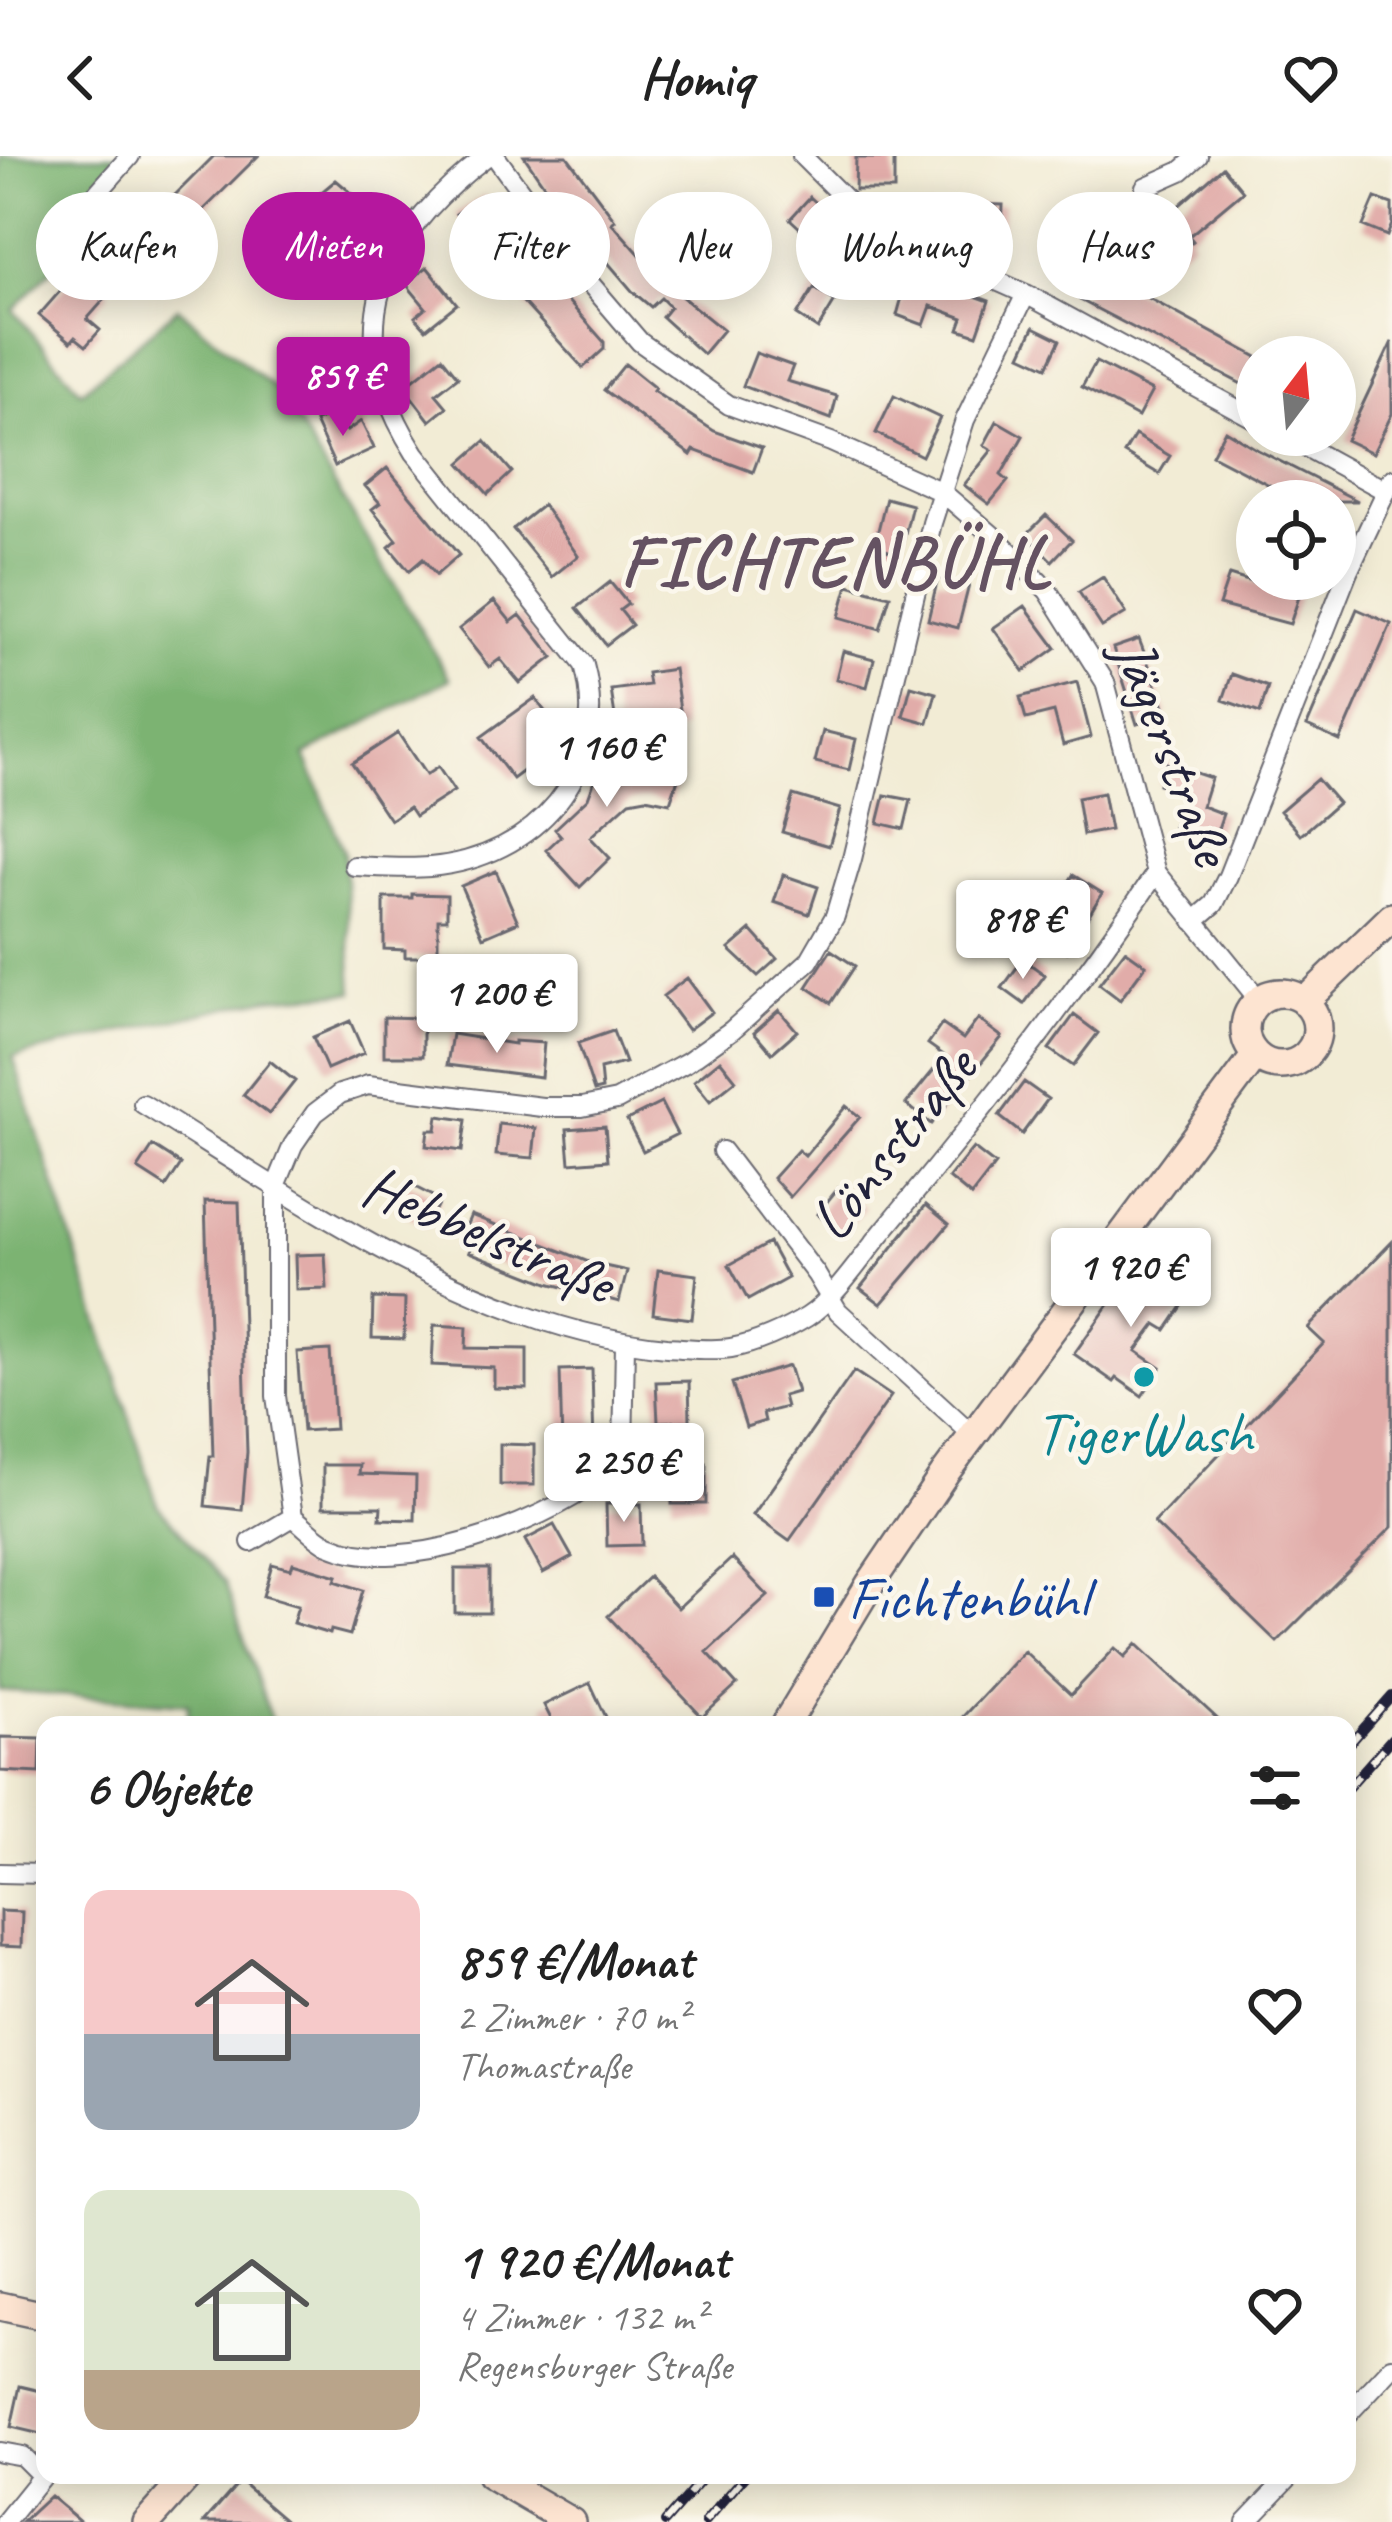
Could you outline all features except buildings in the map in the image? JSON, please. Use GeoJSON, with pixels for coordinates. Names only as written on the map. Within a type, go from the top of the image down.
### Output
{"type":"FeatureCollection","features":[{"type":"Feature","properties":{"kind":"main road"},"geometry":{"type":"LineString","coordinates":[[1304,1002],[1392,917]]}},
{"type":"Feature","properties":{"kind":"main road"},"geometry":{"type":"LineString","coordinates":[[1282,993],[1304,1002],[1316,1022],[1314,1042],[1307,1053],[1277,1065],[1256,1055],[1245,1028],[1246,1017],[1258,1000],[1282,993]]}},
{"type":"Feature","properties":{"kind":"main road"},"geometry":{"type":"LineString","coordinates":[[789,1716],[870,1584],[974,1436],[1256,1055]]}},
{"type":"Feature","properties":{"kind":"main road"},"geometry":{"type":"LineString","coordinates":[[0,2306],[36,2314]]}},
{"type":"Feature","properties":{"kind":"main road"},"geometry":{"type":"LineString","coordinates":[[147,2522],[181,2484]]}},
{"type":"Feature","properties":{"kind":"main road"},"geometry":{"type":"LineString","coordinates":[[506,2484],[572,2522]]}},
{"type":"Feature","properties":{"kind":"street"},"geometry":{"type":"LineString","coordinates":[[98,192],[130,156]]}},
{"type":"Feature","properties":{"kind":"street"},"geometry":{"type":"LineString","coordinates":[[354,866],[432,867],[465,860],[508,842],[531,828],[562,797],[586,753],[592,723],[592,695],[584,665],[415,452],[380,384],[374,315],[382,280],[398,249],[447,190],[491,156]]}},
{"type":"Feature","properties":{"kind":"street","name":"Jägerstraße"},"geometry":{"type":"LineString","coordinates":[[491,156],[576,268],[640,342],[729,405],[831,442],[942,492],[1048,591],[1105,682],[1156,873],[1258,1000]]}},
{"type":"Feature","properties":{"kind":"street"},"geometry":{"type":"LineString","coordinates":[[802,156],[870,224],[896,242],[1026,294],[1236,409]]}},
{"type":"Feature","properties":{"kind":"street"},"geometry":{"type":"LineString","coordinates":[[1145,187],[1181,171],[1198,156]]}},
{"type":"Feature","properties":{"kind":"street"},"geometry":{"type":"LineString","coordinates":[[625,1343],[623,1453],[598,1479],[519,1523],[437,1551],[386,1557],[329,1544],[292,1517],[276,1396],[276,1186],[293,1144],[315,1113],[340,1094],[368,1085],[542,1107],[582,1107],[617,1100],[687,1062],[732,1030],[809,961],[835,916],[852,859],[942,492],[965,420],[1026,294]]}},
{"type":"Feature","properties":{"kind":"street"},"geometry":{"type":"LineString","coordinates":[[1194,921],[1214,904],[1228,876],[1348,572],[1389,485],[1328,456]]}},
{"type":"Feature","properties":{"kind":"street","name":"Lönsstraße"},"geometry":{"type":"LineString","coordinates":[[828,1297],[994,1094],[1089,971],[1156,873]]}},
{"type":"Feature","properties":{"kind":"street","name":"Hebbelstraße"},"geometry":{"type":"LineString","coordinates":[[142,1104],[362,1237],[466,1289],[625,1343],[732,1348],[809,1316],[828,1297]]}},
{"type":"Feature","properties":{"kind":"street"},"geometry":{"type":"LineString","coordinates":[[722,1151],[848,1321],[974,1436]]}},
{"type":"Feature","properties":{"kind":"street"},"geometry":{"type":"LineString","coordinates":[[251,1542],[292,1517]]}},
{"type":"Feature","properties":{"kind":"street"},"geometry":{"type":"LineString","coordinates":[[0,1873],[36,1874]]}},
{"type":"Feature","properties":{"kind":"street"},"geometry":{"type":"LineString","coordinates":[[1356,2405],[1392,2367]]}},
{"type":"Feature","properties":{"kind":"street"},"geometry":{"type":"LineString","coordinates":[[0,2452],[22,2456],[36,2470]]}},
{"type":"Feature","properties":{"kind":"street"},"geometry":{"type":"LineString","coordinates":[[5,2522],[36,2483]]}},
{"type":"Feature","properties":{"kind":"street"},"geometry":{"type":"LineString","coordinates":[[1246,2522],[1282,2484]]}},
{"type":"Feature","properties":{"kind":"green space"},"geometry":{"type":"Polygon","coordinates":[[[0,156],[130,156],[99,192],[36,192],[36,286],[13,310],[81,392],[178,308],[281,394],[450,679],[305,755],[344,852],[353,992],[268,998],[13,1057],[158,1506],[225,1582],[270,1716],[188,1716],[188,1704],[0,1691],[0,156]]]}},
{"type":"Feature","properties":{"kind":"railway"},"geometry":{"type":"LineString","coordinates":[[1356,1737],[1392,1696]]}},
{"type":"Feature","properties":{"kind":"railway"},"geometry":{"type":"LineString","coordinates":[[1356,1779],[1392,1738]]}},
{"type":"Feature","properties":{"kind":"railway"},"geometry":{"type":"LineString","coordinates":[[665,2522],[698,2484]]}},
{"type":"Feature","properties":{"kind":"railway"},"geometry":{"type":"LineString","coordinates":[[705,2522],[738,2484]]}},
{"type":"Feature","properties":{"kind":"place","name":"TigerWash"},"geometry":{"type":"Point","coordinates":[1144,1377]}},
{"type":"Feature","properties":{"kind":"place","name":"Fichtenbühl"},"geometry":{"type":"Point","coordinates":[824,1597]}},
{"type":"Feature","properties":{"kind":"district","name":"FICHTENBÜHL"},"geometry":{"type":"Point","coordinates":[836,560]}}]}
